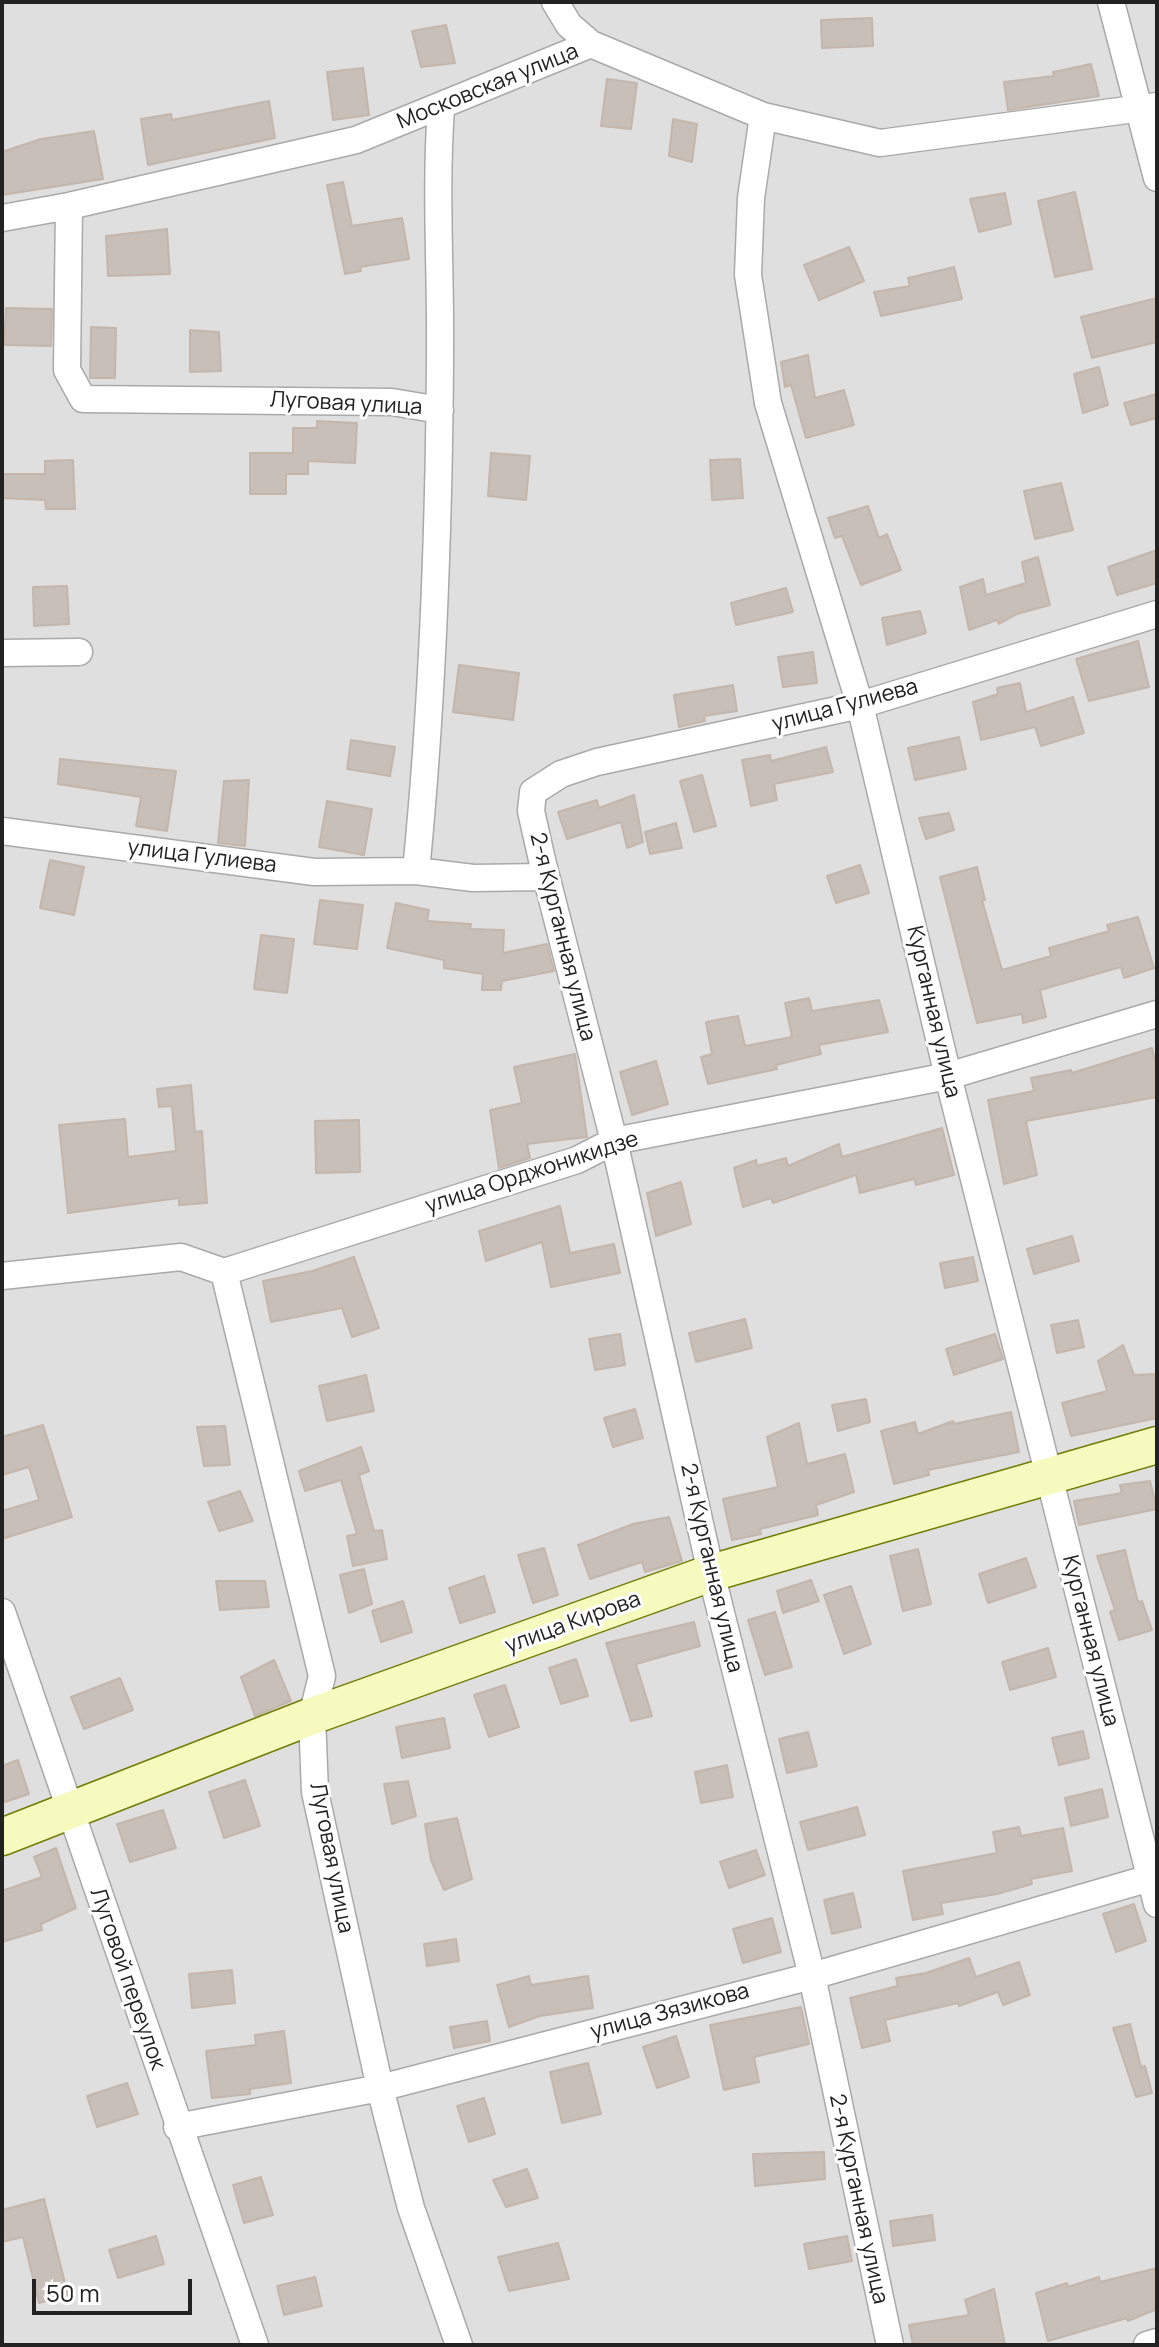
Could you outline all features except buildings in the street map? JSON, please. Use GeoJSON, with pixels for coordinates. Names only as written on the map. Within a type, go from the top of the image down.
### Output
{"type":"FeatureCollection","features":[{"type":"Feature","properties":{"kind":"street"},"geometry":{"type":"LineString","coordinates":[[555,2],[569,25],[591,44]]}},
{"type":"Feature","properties":{"kind":"street"},"geometry":{"type":"LineString","coordinates":[[1111,2],[1148,108],[1157,178]]}},
{"type":"Feature","properties":{"kind":"street","name":"Московская улица"},"geometry":{"type":"LineString","coordinates":[[2,218],[69,206],[356,140],[441,108],[591,44],[763,116],[880,143],[1148,108]]}},
{"type":"Feature","properties":{"kind":"street"},"geometry":{"type":"LineString","coordinates":[[440,410],[437,165],[441,108]]}},
{"type":"Feature","properties":{"kind":"street","name":"Курганная улица"},"geometry":{"type":"LineString","coordinates":[[763,116],[751,198],[748,275],[768,403],[860,705],[948,1076],[1048,1476],[1154,1877],[1157,1904]]}},
{"type":"Feature","properties":{"kind":"street","name":"Луговая улица"},"geometry":{"type":"LineString","coordinates":[[69,206],[67,370],[83,399],[392,402],[440,410],[428,747],[416,871]]}},
{"type":"Feature","properties":{"kind":"street","name":"улица Гулиева"},"geometry":{"type":"LineString","coordinates":[[533,792],[561,774],[597,762],[860,705],[1157,614]]}},
{"type":"Feature","properties":{"kind":"street"},"geometry":{"type":"LineString","coordinates":[[2,653],[79,652]]}},
{"type":"Feature","properties":{"kind":"street","name":"2-я Курганная улица"},"geometry":{"type":"LineString","coordinates":[[533,792],[531,811],[546,877],[614,1141],[711,1573],[812,1976],[890,2345]]}},
{"type":"Feature","properties":{"kind":"street","name":"улица Гулиева"},"geometry":{"type":"LineString","coordinates":[[2,831],[314,872],[416,871],[473,878],[546,877]]}},
{"type":"Feature","properties":{"kind":"street","name":"улица Орджоникидзе"},"geometry":{"type":"LineString","coordinates":[[224,1272],[577,1160],[614,1141],[948,1076],[1157,1014]]}},
{"type":"Feature","properties":{"kind":"street"},"geometry":{"type":"LineString","coordinates":[[2,1276],[181,1257],[224,1272]]}},
{"type":"Feature","properties":{"kind":"street","name":"Луговая улица"},"geometry":{"type":"LineString","coordinates":[[224,1272],[322,1676],[312,1716],[315,1792],[380,2088],[411,2208],[459,2345]]}},
{"type":"Feature","properties":{"kind":"street","name":"улица Кирова"},"geometry":{"type":"LineString","coordinates":[[2,1837],[312,1716],[711,1573],[1157,1445]]}},
{"type":"Feature","properties":{"kind":"street","name":"Луговой переулок"},"geometry":{"type":"LineString","coordinates":[[2,1612],[177,2127],[255,2345]]}},
{"type":"Feature","properties":{"kind":"street","name":"улица Зязикова"},"geometry":{"type":"LineString","coordinates":[[177,2127],[380,2088],[812,1976],[1154,1877]]}},
{"type":"Feature","properties":{"kind":"street"},"geometry":{"type":"LineString","coordinates":[[1147,2345],[1157,2342]]}},
{"type":"Feature","properties":{"kind":"shaded area"},"geometry":{"type":"Polygon","coordinates":[[[2,2],[1157,2],[1157,2345],[2,2345],[2,2]]]}}]}
